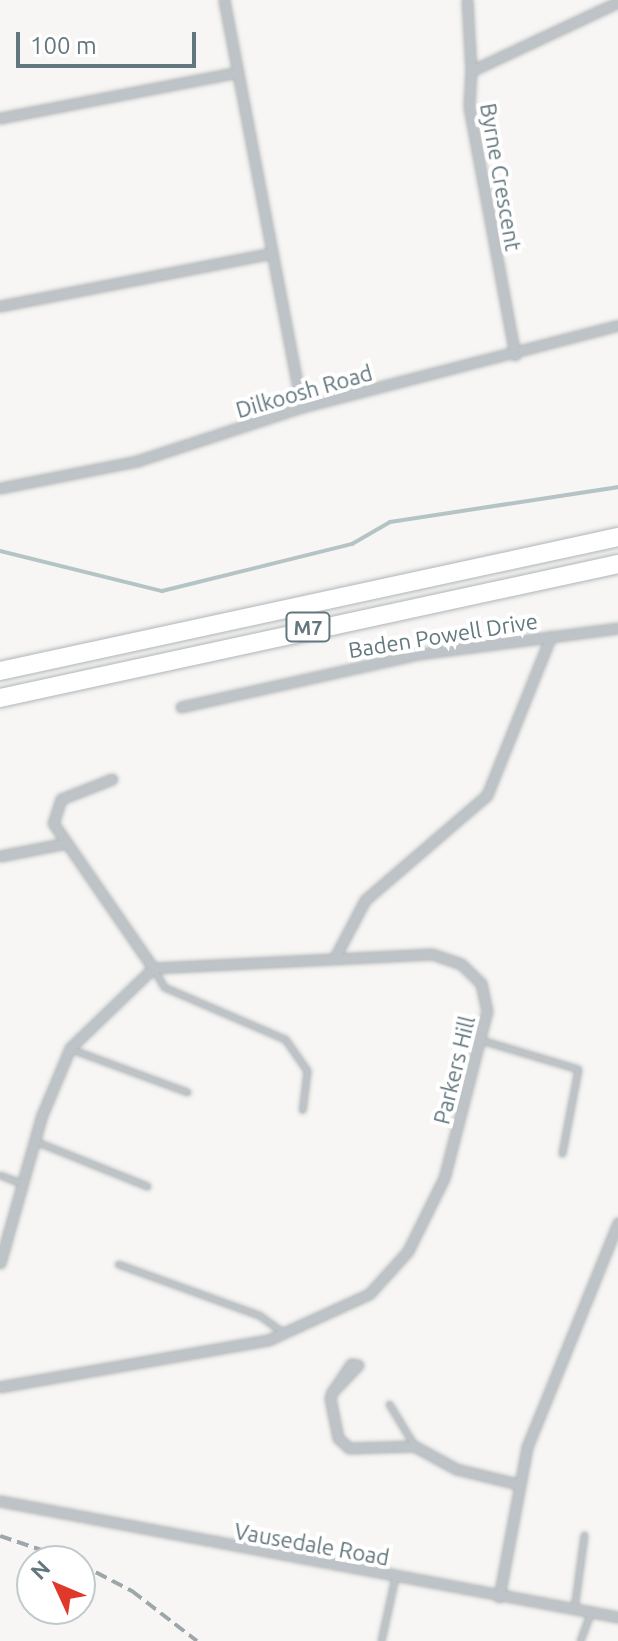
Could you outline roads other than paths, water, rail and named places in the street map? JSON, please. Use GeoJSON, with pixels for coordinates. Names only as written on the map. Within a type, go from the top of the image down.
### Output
{"type":"FeatureCollection","features":[{"type":"Feature","properties":{"kind":"highway","name":"M7"},"geometry":{"type":"LineString","coordinates":[[0,671],[618,537]]}},
{"type":"Feature","properties":{"kind":"highway","name":"M7"},"geometry":{"type":"LineString","coordinates":[[0,698],[618,564]]}},
{"type":"Feature","properties":{"kind":"street"},"geometry":{"type":"LineString","coordinates":[[224,0],[302,407]]}},
{"type":"Feature","properties":{"kind":"street","name":"Byrne Crescent"},"geometry":{"type":"LineString","coordinates":[[467,0],[471,71],[469,106],[515,355]]}},
{"type":"Feature","properties":{"kind":"street"},"geometry":{"type":"LineString","coordinates":[[471,71],[618,2]]}},
{"type":"Feature","properties":{"kind":"street"},"geometry":{"type":"LineString","coordinates":[[0,118],[238,72]]}},
{"type":"Feature","properties":{"kind":"street"},"geometry":{"type":"LineString","coordinates":[[0,306],[272,253]]}},
{"type":"Feature","properties":{"kind":"street","name":"Dilkoosh Road"},"geometry":{"type":"LineString","coordinates":[[0,488],[137,461],[302,407],[515,355],[618,325]]}},
{"type":"Feature","properties":{"kind":"street","name":"Baden Powell Drive"},"geometry":{"type":"LineString","coordinates":[[181,707],[296,677],[618,628]]}},
{"type":"Feature","properties":{"kind":"street"},"geometry":{"type":"LineString","coordinates":[[335,957],[365,900],[487,795],[551,636]]}},
{"type":"Feature","properties":{"kind":"street"},"geometry":{"type":"LineString","coordinates":[[0,1263],[34,1141],[70,1048],[153,968],[53,823],[61,799],[112,779]]}},
{"type":"Feature","properties":{"kind":"street"},"geometry":{"type":"LineString","coordinates":[[0,856],[67,843]]}},
{"type":"Feature","properties":{"kind":"street","name":"Parkers Hill"},"geometry":{"type":"LineString","coordinates":[[0,1387],[285,1335],[353,1307],[408,1251],[444,1178],[481,1040],[486,996],[461,964],[432,954],[153,968]]}},
{"type":"Feature","properties":{"kind":"street"},"geometry":{"type":"LineString","coordinates":[[499,1597],[518,1484],[618,1223]]}},
{"type":"Feature","properties":{"kind":"street"},"geometry":{"type":"LineString","coordinates":[[332,1392],[335,1428],[349,1448],[414,1446],[456,1469],[518,1484]]}},
{"type":"Feature","properties":{"kind":"street","name":"Vausedale Road"},"geometry":{"type":"LineString","coordinates":[[0,1501],[618,1617]]}},
{"type":"Feature","properties":{"kind":"lane"},"geometry":{"type":"LineString","coordinates":[[153,968],[164,987],[285,1039],[307,1071],[302,1110]]}},
{"type":"Feature","properties":{"kind":"lane"},"geometry":{"type":"LineString","coordinates":[[481,1040],[578,1069],[562,1153]]}},
{"type":"Feature","properties":{"kind":"lane"},"geometry":{"type":"LineString","coordinates":[[70,1048],[187,1092]]}},
{"type":"Feature","properties":{"kind":"lane"},"geometry":{"type":"LineString","coordinates":[[34,1141],[147,1186]]}},
{"type":"Feature","properties":{"kind":"lane"},"geometry":{"type":"LineString","coordinates":[[0,1175],[21,1183]]}},
{"type":"Feature","properties":{"kind":"lane"},"geometry":{"type":"LineString","coordinates":[[118,1264],[259,1315],[285,1335]]}},
{"type":"Feature","properties":{"kind":"lane"},"geometry":{"type":"LineString","coordinates":[[389,1404],[414,1446]]}},
{"type":"Feature","properties":{"kind":"lane"},"geometry":{"type":"LineString","coordinates":[[574,1609],[584,1535]]}},
{"type":"Feature","properties":{"kind":"lane"},"geometry":{"type":"LineString","coordinates":[[381,1641],[395,1577]]}},
{"type":"Feature","properties":{"kind":"lane"},"geometry":{"type":"LineString","coordinates":[[580,1641],[591,1612]]}},
{"type":"Feature","properties":{"kind":"waterway"},"geometry":{"type":"LineString","coordinates":[[0,551],[162,591],[352,544],[390,522],[618,487]]}},
{"type":"Feature","properties":{"kind":"railway"},"geometry":{"type":"LineString","coordinates":[[0,1536],[27,1545]]}},
{"type":"Feature","properties":{"kind":"railway"},"geometry":{"type":"LineString","coordinates":[[96,1572],[132,1591],[197,1641]]}}]}
